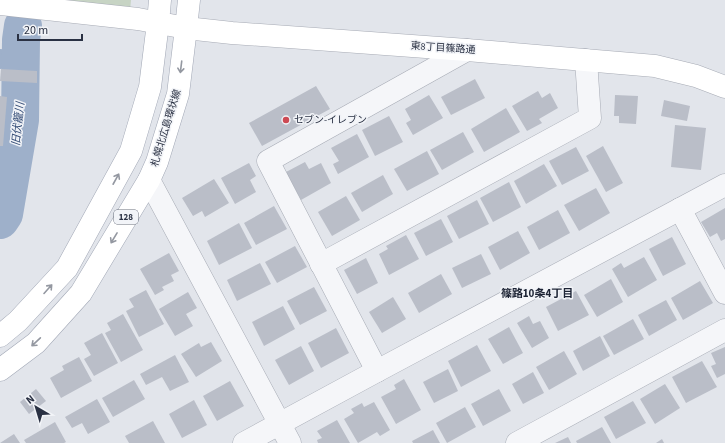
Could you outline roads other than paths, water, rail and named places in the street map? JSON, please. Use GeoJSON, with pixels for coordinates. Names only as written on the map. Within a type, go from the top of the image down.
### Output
{"type":"FeatureCollection","features":[{"type":"Feature","properties":{"kind":"main road","name":"128"},"geometry":{"type":"LineString","coordinates":[[0,336],[18,321],[67,268],[131,151],[150,87],[160,0]]}},
{"type":"Feature","properties":{"kind":"main road","name":"札幌北広島環状線"},"geometry":{"type":"LineString","coordinates":[[0,370],[36,343],[81,293],[149,180],[157,162],[178,94],[189,0]]}},
{"type":"Feature","properties":{"kind":"main road","name":"東8丁目篠路通"},"geometry":{"type":"LineString","coordinates":[[0,4],[138,19],[186,28],[232,33],[467,50],[655,66],[696,76],[725,87]]}},
{"type":"Feature","properties":{"kind":"street"},"geometry":{"type":"LineString","coordinates":[[377,371],[268,161],[467,50]]}},
{"type":"Feature","properties":{"kind":"street"},"geometry":{"type":"LineString","coordinates":[[321,264],[590,118],[586,60]]}},
{"type":"Feature","properties":{"kind":"street"},"geometry":{"type":"LineString","coordinates":[[149,180],[290,443]]}},
{"type":"Feature","properties":{"kind":"street"},"geometry":{"type":"LineString","coordinates":[[244,443],[725,185]]}},
{"type":"Feature","properties":{"kind":"street"},"geometry":{"type":"LineString","coordinates":[[680,209],[725,294]]}},
{"type":"Feature","properties":{"kind":"street"},"geometry":{"type":"LineString","coordinates":[[517,443],[725,330]]}},
{"type":"Feature","properties":{"kind":"water"},"geometry":{"type":"Polygon","coordinates":[[[11,36],[32,38],[31,66],[0,69],[0,49],[11,50],[11,36]]]}},
{"type":"Feature","properties":{"kind":"water"},"geometry":{"type":"Polygon","coordinates":[[[8,87],[29,88],[18,210],[12,222],[0,236],[0,165],[8,87]]]}},
{"type":"Feature","properties":{"kind":"waterway","name":"旧伏籠川"},"geometry":{"type":"LineString","coordinates":[[0,220],[4,214],[20,120],[21,40],[23,26]]}},
{"type":"Feature","properties":{"kind":"place","name":"セブン-イレブン"},"geometry":{"type":"Point","coordinates":[286,120]}},
{"type":"Feature","properties":{"kind":"district","name":"篠路10条4丁目"},"geometry":{"type":"Point","coordinates":[537,293]}}]}
